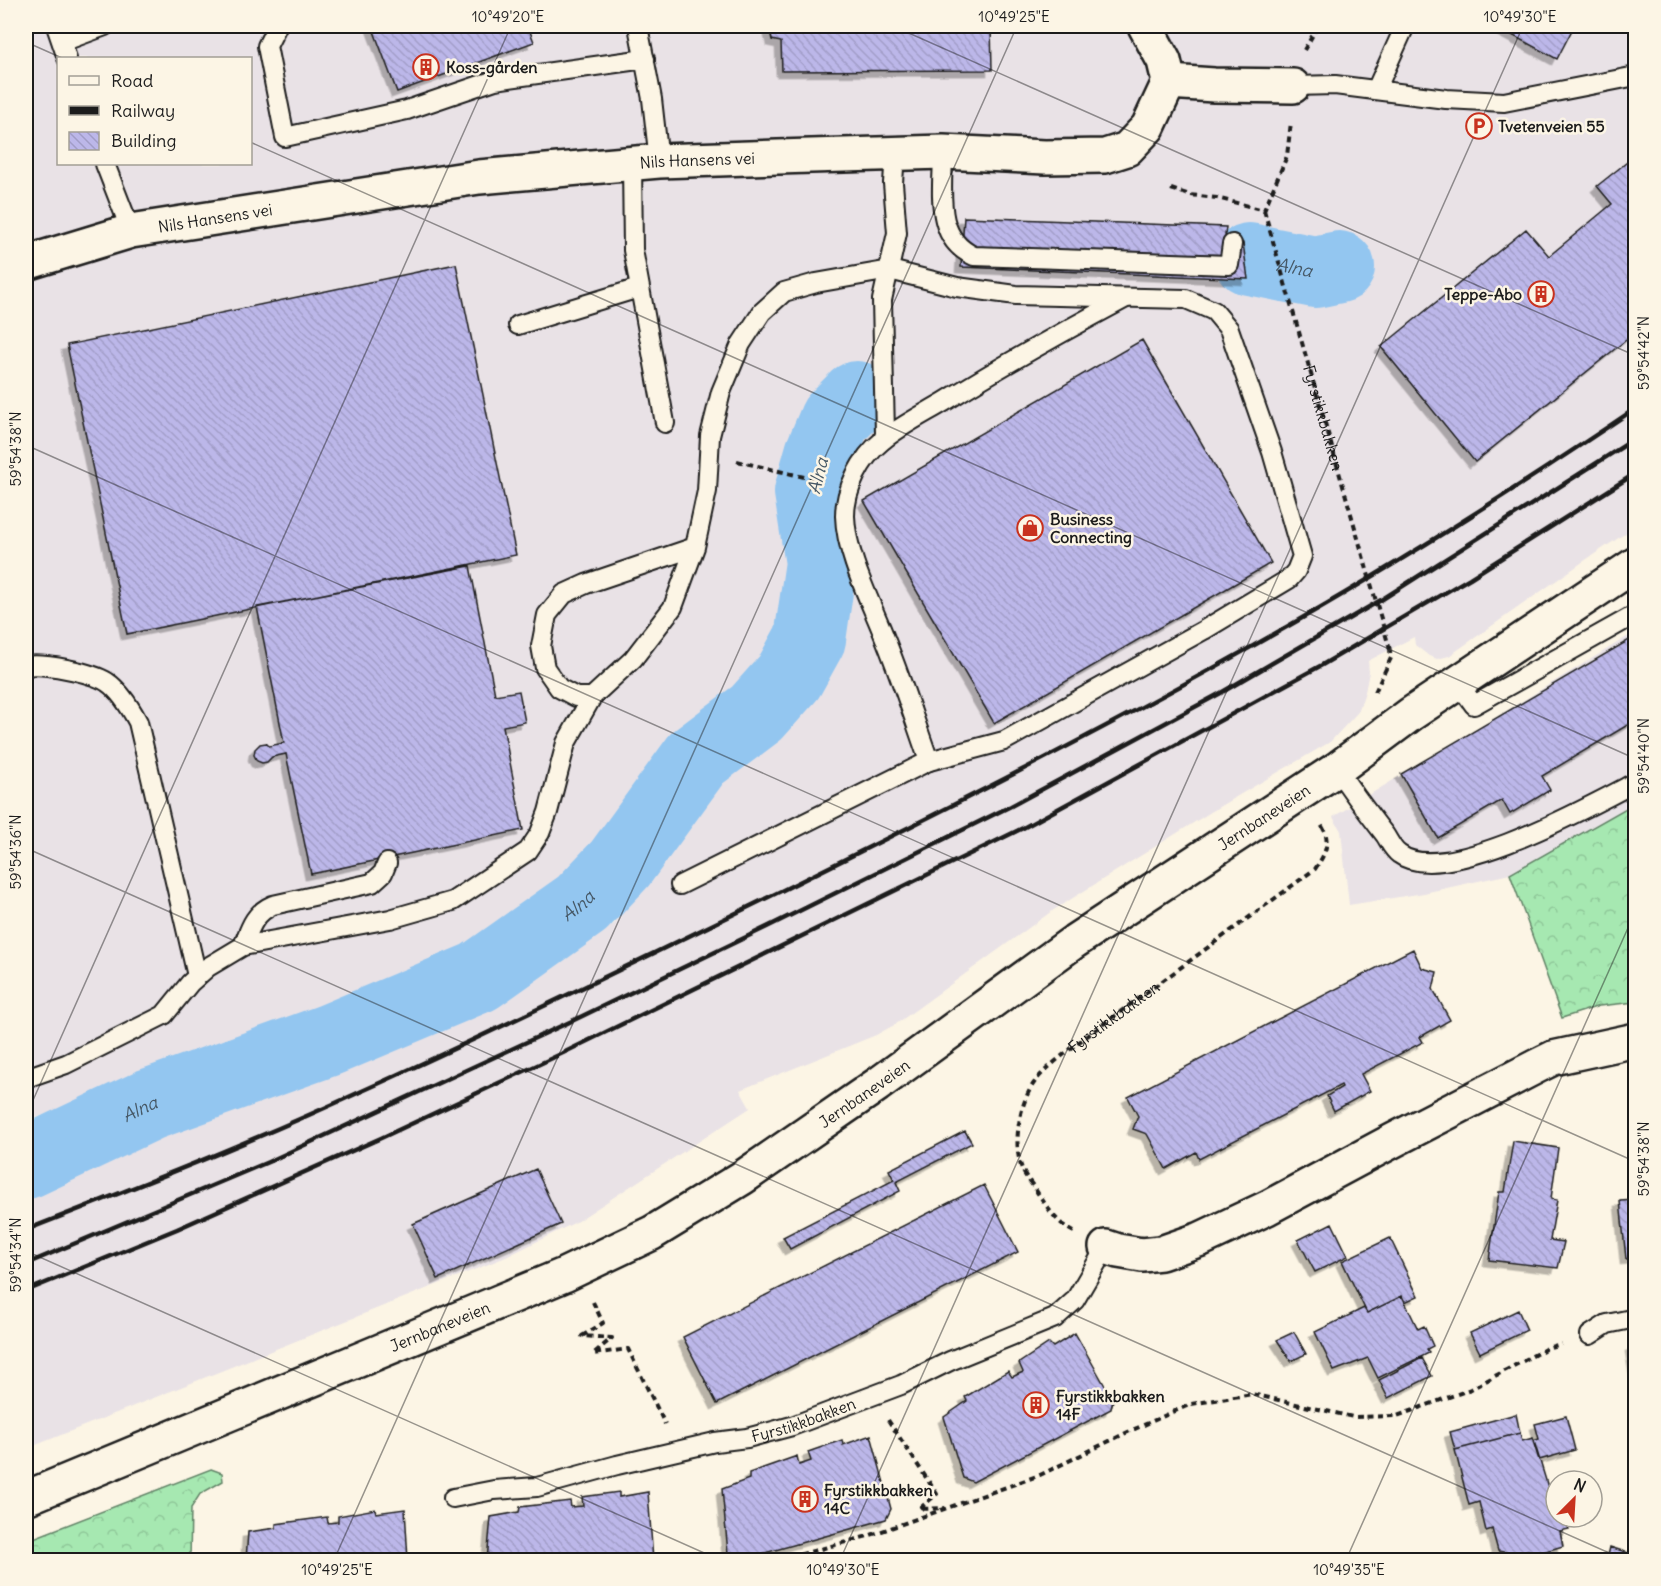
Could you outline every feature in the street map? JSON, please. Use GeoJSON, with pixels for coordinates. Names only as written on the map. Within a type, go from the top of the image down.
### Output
{"type":"FeatureCollection","features":[{"type":"Feature","properties":{"kind":"street"},"geometry":{"type":"LineString","coordinates":[[1145,26],[1164,61],[1168,82],[1293,86]]}},
{"type":"Feature","properties":{"kind":"street","name":"Nils Hansens vei"},"geometry":{"type":"LineString","coordinates":[[26,263],[131,231],[479,177],[645,162],[895,153],[943,152],[1045,157],[1105,156],[1127,149],[1148,127],[1168,82]]}},
{"type":"Feature","properties":{"kind":"street","name":"Jernbaneveien"},"geometry":{"type":"LineString","coordinates":[[26,1498],[564,1275],[652,1233],[761,1165],[877,1085],[1076,941],[1344,780],[1458,683],[1635,564]]}},
{"type":"Feature","properties":{"kind":"street"},"geometry":{"type":"LineString","coordinates":[[1106,1247],[1142,1255],[1161,1253],[1201,1239],[1267,1208],[1553,1058],[1635,1040]]}},
{"type":"Feature","properties":{"kind":"lane"},"geometry":{"type":"LineString","coordinates":[[62,42],[105,26]]}},
{"type":"Feature","properties":{"kind":"lane"},"geometry":{"type":"LineString","coordinates":[[277,26],[267,46],[285,137],[407,110],[495,80],[645,59]]}},
{"type":"Feature","properties":{"kind":"lane"},"geometry":{"type":"LineString","coordinates":[[638,26],[656,125],[645,162],[633,249],[665,423]]}},
{"type":"Feature","properties":{"kind":"lane"},"geometry":{"type":"LineString","coordinates":[[1376,90],[1405,26]]}},
{"type":"Feature","properties":{"kind":"lane"},"geometry":{"type":"LineString","coordinates":[[1293,86],[1335,85],[1446,99],[1504,102],[1635,76]]}},
{"type":"Feature","properties":{"kind":"lane"},"geometry":{"type":"LineString","coordinates":[[943,152],[943,212],[946,228],[958,246],[974,256],[1229,265],[1232,244]]}},
{"type":"Feature","properties":{"kind":"lane"},"geometry":{"type":"LineString","coordinates":[[883,440],[885,434],[882,300],[897,233],[893,183],[895,153]]}},
{"type":"Feature","properties":{"kind":"lane"},"geometry":{"type":"LineString","coordinates":[[105,165],[131,231]]}},
{"type":"Feature","properties":{"kind":"lane"},"geometry":{"type":"LineString","coordinates":[[26,1078],[66,1065],[164,1015],[190,983],[208,967],[243,946],[390,919],[453,901],[528,851],[540,833],[548,812],[566,743],[592,696],[633,659],[673,607],[695,547],[707,491],[710,436],[721,392],[741,344],[762,312],[784,292],[816,283],[890,270],[957,287],[1016,294],[1186,299],[1214,311],[1229,329],[1272,452],[1302,556],[1296,571],[1289,579],[1204,630],[1004,741],[929,761],[680,885]]}},
{"type":"Feature","properties":{"kind":"lane"},"geometry":{"type":"LineString","coordinates":[[518,326],[639,288]]}},
{"type":"Feature","properties":{"kind":"lane"},"geometry":{"type":"LineString","coordinates":[[929,761],[901,677],[858,569],[849,540],[845,518],[846,501],[853,481],[863,463],[883,440],[1006,363],[1128,297]]}},
{"type":"Feature","properties":{"kind":"lane"},"geometry":{"type":"LineString","coordinates":[[592,696],[576,697],[559,688],[545,668],[541,646],[547,615],[564,594],[571,590],[695,547]]}},
{"type":"Feature","properties":{"kind":"lane"},"geometry":{"type":"LineString","coordinates":[[1458,683],[1474,705],[1635,614]]}},
{"type":"Feature","properties":{"kind":"lane"},"geometry":{"type":"LineString","coordinates":[[26,666],[36,664],[69,669],[107,682],[129,706],[138,722],[198,976]]}},
{"type":"Feature","properties":{"kind":"lane"},"geometry":{"type":"LineString","coordinates":[[1344,780],[1399,854],[1416,860],[1432,862],[1470,855],[1542,830],[1635,782]]}},
{"type":"Feature","properties":{"kind":"lane"},"geometry":{"type":"LineString","coordinates":[[243,946],[254,919],[266,908],[372,884],[383,873],[387,863]]}},
{"type":"Feature","properties":{"kind":"lane","name":"Fyrstikkbakken"},"geometry":{"type":"LineString","coordinates":[[453,1498],[494,1490],[537,1487],[617,1465],[792,1426],[873,1396],[996,1341],[1055,1318],[1076,1300],[1106,1247]]}},
{"type":"Feature","properties":{"kind":"lane"},"geometry":{"type":"LineString","coordinates":[[1590,1335],[1607,1324],[1635,1318]]}},
{"type":"Feature","properties":{"kind":"path"},"geometry":{"type":"LineString","coordinates":[[1171,189],[1263,210],[1287,156],[1293,86]]}},
{"type":"Feature","properties":{"kind":"path","name":"Fyrstikkbakken"},"geometry":{"type":"LineString","coordinates":[[1263,210],[1390,650],[1391,658],[1371,701]]}},
{"type":"Feature","properties":{"kind":"path"},"geometry":{"type":"LineString","coordinates":[[770,469],[825,482]]}},
{"type":"Feature","properties":{"kind":"path","name":"Fyrstikkbakken"},"geometry":{"type":"LineString","coordinates":[[1106,1247],[1061,1225],[1023,1171],[1018,1148],[1019,1125],[1029,1091],[1042,1074],[1079,1042],[1315,869],[1324,857],[1328,843],[1326,832],[1313,816]]}},
{"type":"Feature","properties":{"kind":"path"},"geometry":{"type":"LineString","coordinates":[[588,1294],[603,1323],[582,1336],[612,1338],[593,1354],[628,1348],[678,1452]]}},
{"type":"Feature","properties":{"kind":"path"},"geometry":{"type":"LineString","coordinates":[[780,1560],[868,1536],[1040,1475],[1191,1404],[1252,1394],[1353,1417],[1397,1416],[1472,1389],[1547,1348],[1590,1335]]}},
{"type":"Feature","properties":{"kind":"path"},"geometry":{"type":"LineString","coordinates":[[873,1396],[938,1494],[919,1509],[952,1507]]}},
{"type":"Feature","properties":{"kind":"shaded area"},"geometry":{"type":"Polygon","coordinates":[[[26,26],[1635,26],[1635,527],[1449,656],[1437,659],[1429,656],[1415,645],[1414,637],[1368,661],[1369,672],[1358,712],[1330,742],[1222,805],[1052,911],[896,1024],[876,1035],[740,1090],[750,1108],[576,1222],[506,1257],[26,1449],[26,1193],[252,1101],[362,1048],[477,999],[558,961],[618,921],[26,1121],[26,26]]]}},
{"type":"Feature","properties":{"kind":"shaded area"},"geometry":{"type":"Polygon","coordinates":[[[1635,632],[1635,803],[1510,874],[1424,893],[1349,905],[1341,831],[1333,817],[1635,632]]]}},
{"type":"Feature","properties":{"kind":"green space"},"geometry":{"type":"Polygon","coordinates":[[[1635,803],[1635,1002],[1599,1006],[1562,1018],[1510,874],[1635,803]]]}},
{"type":"Feature","properties":{"kind":"green space"},"geometry":{"type":"Polygon","coordinates":[[[211,1469],[222,1473],[223,1481],[200,1494],[191,1508],[190,1560],[26,1560],[26,1541],[211,1469]]]}},
{"type":"Feature","properties":{"kind":"building","name":"Koss-gården"},"geometry":{"type":"Polygon","coordinates":[[[372,26],[528,26],[534,42],[397,92],[372,26]]]}},
{"type":"Feature","properties":{"kind":"building"},"geometry":{"type":"Polygon","coordinates":[[[769,26],[991,26],[992,70],[782,71],[781,42],[772,40],[769,26]]]}},
{"type":"Feature","properties":{"kind":"building"},"geometry":{"type":"Polygon","coordinates":[[[1495,26],[1574,26],[1557,59],[1495,26]]]}},
{"type":"Feature","properties":{"kind":"building","name":"Teppe-Abo"},"geometry":{"type":"Polygon","coordinates":[[[1636,155],[1636,332],[1475,462],[1381,347],[1526,229],[1549,256],[1612,204],[1597,186],[1636,155]]]}},
{"type":"Feature","properties":{"kind":"building"},"geometry":{"type":"Polygon","coordinates":[[[964,217],[1226,227],[1225,235],[1243,243],[1248,279],[961,267],[964,217]]]}},
{"type":"Feature","properties":{"kind":"building"},"geometry":{"type":"Polygon","coordinates":[[[456,264],[516,555],[127,634],[67,345],[456,264]]]}},
{"type":"Feature","properties":{"kind":"building"},"geometry":{"type":"Polygon","coordinates":[[[1142,340],[1271,563],[994,723],[864,501],[1142,340]]]}},
{"type":"Feature","properties":{"kind":"building"},"geometry":{"type":"Polygon","coordinates":[[[470,566],[495,695],[519,691],[525,722],[503,726],[523,830],[311,874],[286,754],[272,757],[262,763],[257,761],[254,755],[255,749],[260,744],[266,743],[269,746],[284,743],[257,607],[470,566]]]}},
{"type":"Feature","properties":{"kind":"building"},"geometry":{"type":"Polygon","coordinates":[[[1636,636],[1636,720],[1542,776],[1550,790],[1510,814],[1502,800],[1438,838],[1401,774],[1636,636]]]}},
{"type":"Feature","properties":{"kind":"building"},"geometry":{"type":"Polygon","coordinates":[[[1413,949],[1422,968],[1437,972],[1433,989],[1450,1020],[1420,1037],[1423,1042],[1361,1074],[1370,1091],[1334,1111],[1327,1096],[1342,1087],[1341,1085],[1199,1159],[1196,1152],[1166,1169],[1147,1134],[1133,1129],[1138,1116],[1128,1097],[1413,949]]]}},
{"type":"Feature","properties":{"kind":"building"},"geometry":{"type":"Polygon","coordinates":[[[965,1131],[972,1143],[896,1182],[900,1191],[790,1249],[783,1237],[894,1180],[889,1170],[965,1131]]]}},
{"type":"Feature","properties":{"kind":"building"},"geometry":{"type":"Polygon","coordinates":[[[1513,1141],[1558,1148],[1551,1199],[1557,1200],[1550,1240],[1564,1242],[1558,1268],[1489,1260],[1499,1192],[1505,1192],[1513,1141]]]}},
{"type":"Feature","properties":{"kind":"building"},"geometry":{"type":"Polygon","coordinates":[[[536,1169],[561,1224],[438,1279],[413,1224],[536,1169]]]}},
{"type":"Feature","properties":{"kind":"building"},"geometry":{"type":"Polygon","coordinates":[[[984,1185],[1018,1252],[717,1404],[683,1337],[984,1185]]]}},
{"type":"Feature","properties":{"kind":"building"},"geometry":{"type":"Polygon","coordinates":[[[1636,1200],[1636,1258],[1626,1259],[1620,1201],[1636,1200]]]}},
{"type":"Feature","properties":{"kind":"building"},"geometry":{"type":"Polygon","coordinates":[[[1332,1223],[1348,1256],[1315,1272],[1298,1240],[1332,1223]]]}},
{"type":"Feature","properties":{"kind":"building"},"geometry":{"type":"Polygon","coordinates":[[[1390,1238],[1418,1296],[1405,1302],[1402,1296],[1367,1313],[1342,1261],[1390,1238]]]}},
{"type":"Feature","properties":{"kind":"building"},"geometry":{"type":"Polygon","coordinates":[[[1402,1296],[1418,1329],[1424,1326],[1433,1346],[1427,1349],[1429,1353],[1378,1378],[1368,1358],[1334,1371],[1315,1332],[1364,1308],[1367,1313],[1402,1296]]]}},
{"type":"Feature","properties":{"kind":"building"},"geometry":{"type":"Polygon","coordinates":[[[1518,1310],[1527,1330],[1480,1353],[1470,1333],[1518,1310]]]}},
{"type":"Feature","properties":{"kind":"building"},"geometry":{"type":"Polygon","coordinates":[[[1294,1332],[1306,1354],[1291,1361],[1277,1340],[1294,1332]]]}},
{"type":"Feature","properties":{"kind":"building","name":"Fyrstikkbakken 14F"},"geometry":{"type":"Polygon","coordinates":[[[1075,1333],[1113,1400],[1111,1409],[973,1482],[963,1478],[944,1417],[967,1401],[965,1397],[1008,1371],[1012,1377],[1023,1372],[1019,1363],[1049,1343],[1053,1347],[1075,1333]]]}},
{"type":"Feature","properties":{"kind":"building"},"geometry":{"type":"Polygon","coordinates":[[[1636,1345],[1636,1376],[1631,1346],[1636,1345]]]}},
{"type":"Feature","properties":{"kind":"building"},"geometry":{"type":"Polygon","coordinates":[[[1422,1358],[1432,1376],[1388,1398],[1379,1380],[1422,1358]]]}},
{"type":"Feature","properties":{"kind":"building"},"geometry":{"type":"Polygon","coordinates":[[[1516,1414],[1520,1433],[1455,1450],[1450,1432],[1516,1414]]]}},
{"type":"Feature","properties":{"kind":"building"},"geometry":{"type":"Polygon","coordinates":[[[1566,1416],[1575,1450],[1539,1460],[1533,1441],[1539,1439],[1535,1424],[1566,1416]]]}},
{"type":"Feature","properties":{"kind":"building"},"geometry":{"type":"Polygon","coordinates":[[[1520,1433],[1522,1441],[1533,1438],[1544,1474],[1544,1529],[1569,1529],[1560,1531],[1563,1546],[1529,1556],[1528,1550],[1514,1554],[1498,1551],[1492,1529],[1486,1531],[1479,1502],[1469,1505],[1455,1450],[1520,1433]]]}},
{"type":"Feature","properties":{"kind":"building","name":"Fyrstikkbakken 14C"},"geometry":{"type":"Polygon","coordinates":[[[871,1435],[891,1509],[886,1519],[740,1560],[728,1553],[722,1489],[749,1479],[749,1473],[797,1456],[799,1465],[811,1461],[808,1452],[842,1440],[843,1445],[871,1435]]]}},
{"type":"Feature","properties":{"kind":"building"},"geometry":{"type":"Polygon","coordinates":[[[619,1492],[619,1497],[648,1492],[653,1560],[487,1560],[491,1517],[519,1512],[520,1507],[570,1501],[571,1507],[583,1506],[582,1497],[619,1492]]]}},
{"type":"Feature","properties":{"kind":"building"},"geometry":{"type":"Polygon","coordinates":[[[375,1509],[376,1513],[405,1509],[408,1560],[246,1560],[248,1532],[276,1528],[276,1524],[327,1517],[328,1523],[338,1522],[338,1516],[375,1509]]]}},
{"type":"Feature","properties":{"kind":"building"},"geometry":{"type":"Polygon","coordinates":[[[1610,1547],[1635,1555],[1633,1560],[1607,1560],[1610,1547]]]}},
{"type":"Feature","properties":{"kind":"waterway","name":"Alna"},"geometry":{"type":"LineString","coordinates":[[1249,259],[1315,272],[1339,267]]}},
{"type":"Feature","properties":{"kind":"waterway","name":"Alna"},"geometry":{"type":"LineString","coordinates":[[26,1163],[151,1104],[329,1040],[479,977],[582,904],[620,864],[697,758],[757,713],[789,677],[810,639],[821,563],[810,492],[821,453],[835,419],[857,397]]}},
{"type":"Feature","properties":{"kind":"railway"},"geometry":{"type":"LineString","coordinates":[[26,1230],[237,1146],[415,1067],[677,942],[976,793],[1170,692],[1340,596],[1468,518],[1636,408]]}},
{"type":"Feature","properties":{"kind":"railway"},"geometry":{"type":"LineString","coordinates":[[26,1264],[268,1162],[574,1020],[1011,806],[1219,694],[1381,600],[1636,438]]}},
{"type":"Feature","properties":{"kind":"railway"},"geometry":{"type":"LineString","coordinates":[[26,1291],[177,1229],[381,1138],[563,1053],[1023,828],[1322,665],[1470,578],[1636,473]]}},
{"type":"Feature","properties":{"kind":"place","name":"Koss-gården"},"geometry":{"type":"Point","coordinates":[426,67]}},
{"type":"Feature","properties":{"kind":"place","name":"Tvetenveien 55"},"geometry":{"type":"Point","coordinates":[1479,126]}},
{"type":"Feature","properties":{"kind":"place","name":"Teppe-Abo"},"geometry":{"type":"Point","coordinates":[1541,294]}},
{"type":"Feature","properties":{"kind":"place","name":"Business Connecting"},"geometry":{"type":"Point","coordinates":[1030,528]}},
{"type":"Feature","properties":{"kind":"place","name":"Fyrstikkbakken 14F"},"geometry":{"type":"Point","coordinates":[1036,1405]}},
{"type":"Feature","properties":{"kind":"place","name":"Fyrstikkbakken 14C"},"geometry":{"type":"Point","coordinates":[805,1499]}}]}
